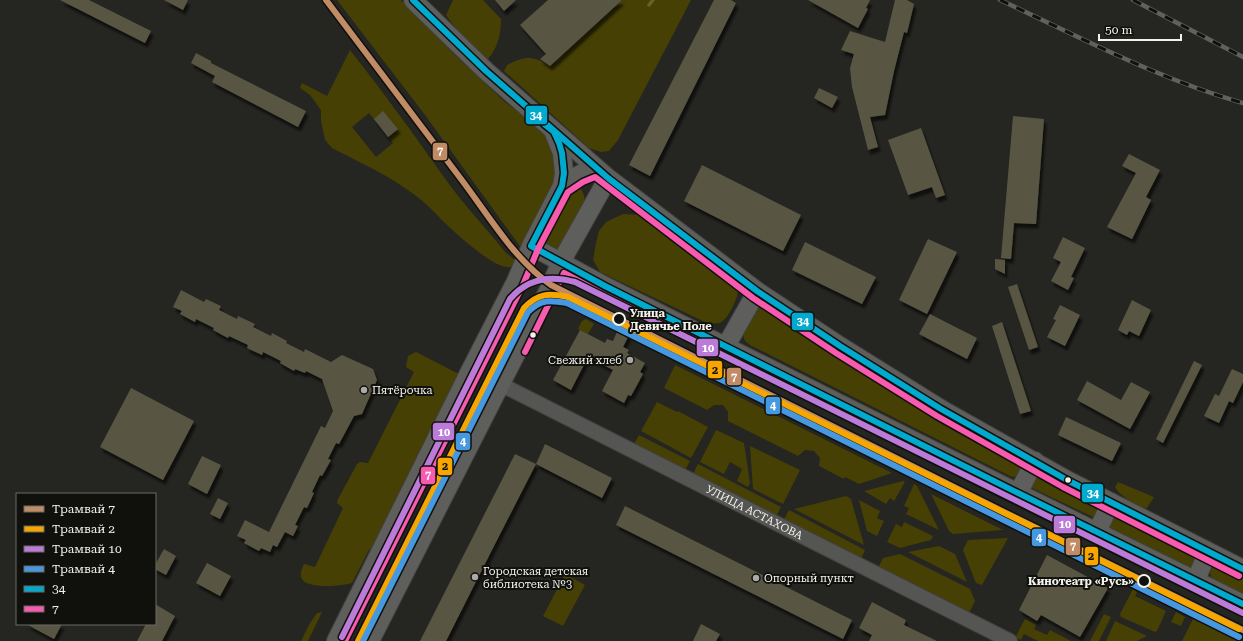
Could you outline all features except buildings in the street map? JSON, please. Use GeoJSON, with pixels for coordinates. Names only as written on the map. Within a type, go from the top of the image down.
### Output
{"type":"FeatureCollection","features":[{"type":"Feature","properties":{"kind":"main road"},"geometry":{"type":"LineString","coordinates":[[413,0],[486,71],[602,174],[757,291],[840,346],[941,409],[1111,502],[1243,569]]}},
{"type":"Feature","properties":{"kind":"main road"},"geometry":{"type":"LineString","coordinates":[[336,641],[562,186],[564,174],[562,153],[554,132]]}},
{"type":"Feature","properties":{"kind":"main road"},"geometry":{"type":"LineString","coordinates":[[562,186],[579,174],[589,170],[602,174]]}},
{"type":"Feature","properties":{"kind":"main road"},"geometry":{"type":"LineString","coordinates":[[370,641],[558,269],[602,174]]}},
{"type":"Feature","properties":{"kind":"main road"},"geometry":{"type":"LineString","coordinates":[[531,246],[558,269],[605,286],[1243,604]]}},
{"type":"Feature","properties":{"kind":"main road"},"geometry":{"type":"LineString","coordinates":[[726,346],[757,291]]}},
{"type":"Feature","properties":{"kind":"main road"},"geometry":{"type":"LineString","coordinates":[[1018,493],[1035,461]]}},
{"type":"Feature","properties":{"kind":"main road"},"geometry":{"type":"LineString","coordinates":[[1097,532],[1111,502]]}},
{"type":"Feature","properties":{"kind":"main road"},"geometry":{"type":"LineString","coordinates":[[1196,580],[1208,552]]}},
{"type":"Feature","properties":{"kind":"street","name":"УЛИЦА АСТАХОВА"},"geometry":{"type":"LineString","coordinates":[[500,384],[1010,641]]}},
{"type":"Feature","properties":{"kind":"shaded area"},"geometry":{"type":"Polygon","coordinates":[[[337,0],[401,0],[460,60],[505,102],[545,132],[552,141],[557,176],[522,249],[425,115],[337,0]]]}},
{"type":"Feature","properties":{"kind":"shaded area"},"geometry":{"type":"Polygon","coordinates":[[[453,0],[483,0],[501,19],[498,40],[488,59],[460,33],[446,15],[453,0]]]}},
{"type":"Feature","properties":{"kind":"shaded area"},"geometry":{"type":"Polygon","coordinates":[[[622,0],[691,0],[618,140],[609,151],[601,152],[589,148],[504,71],[507,65],[524,58],[533,58],[550,66],[622,0]]]}},
{"type":"Feature","properties":{"kind":"shaded area"},"geometry":{"type":"Polygon","coordinates":[[[350,50],[453,189],[506,253],[515,260],[511,267],[504,267],[477,251],[451,229],[421,200],[403,186],[332,148],[325,140],[321,121],[321,110],[310,95],[300,88],[302,83],[327,96],[350,50]],[[369,113],[352,127],[376,157],[393,143],[369,113]]]}},
{"type":"Feature","properties":{"kind":"shaded area"},"geometry":{"type":"Polygon","coordinates":[[[575,188],[581,189],[585,202],[560,248],[557,250],[544,245],[543,240],[570,190],[575,188]]]}},
{"type":"Feature","properties":{"kind":"shaded area"},"geometry":{"type":"Polygon","coordinates":[[[623,214],[641,215],[652,221],[734,281],[738,294],[732,308],[723,321],[720,323],[707,323],[600,272],[593,260],[599,231],[606,222],[623,214]]]}},
{"type":"Feature","properties":{"kind":"shaded area"},"geometry":{"type":"Polygon","coordinates":[[[763,305],[1021,464],[1020,473],[1015,477],[1012,477],[750,345],[745,341],[742,332],[757,306],[763,305]]]}},
{"type":"Feature","properties":{"kind":"shaded area"},"geometry":{"type":"Polygon","coordinates":[[[586,319],[594,324],[588,334],[578,329],[582,321],[586,319]]]}},
{"type":"Feature","properties":{"kind":"shaded area"},"geometry":{"type":"Polygon","coordinates":[[[416,352],[459,374],[377,547],[369,550],[352,583],[332,586],[309,584],[301,577],[303,566],[304,564],[315,567],[343,508],[337,503],[338,499],[357,464],[360,462],[368,463],[414,372],[406,367],[408,356],[416,352]]]}},
{"type":"Feature","properties":{"kind":"shaded area"},"geometry":{"type":"Polygon","coordinates":[[[675,365],[892,473],[859,484],[845,477],[844,479],[819,466],[820,458],[814,451],[805,450],[798,456],[728,421],[728,412],[723,405],[714,405],[707,410],[664,388],[675,365]]]}},
{"type":"Feature","properties":{"kind":"shaded area"},"geometry":{"type":"Polygon","coordinates":[[[657,402],[708,427],[691,458],[641,431],[657,402]]]}},
{"type":"Feature","properties":{"kind":"shaded area"},"geometry":{"type":"Polygon","coordinates":[[[716,430],[744,443],[750,483],[748,487],[737,481],[742,469],[730,462],[724,474],[700,462],[716,430]]]}},
{"type":"Feature","properties":{"kind":"shaded area"},"geometry":{"type":"Polygon","coordinates":[[[639,435],[690,461],[685,470],[634,444],[639,435]]]}},
{"type":"Feature","properties":{"kind":"shaded area"},"geometry":{"type":"Polygon","coordinates":[[[750,446],[800,470],[783,504],[753,489],[750,446]]]}},
{"type":"Feature","properties":{"kind":"shaded area"},"geometry":{"type":"Polygon","coordinates":[[[698,464],[781,507],[776,517],[693,474],[698,464]]]}},
{"type":"Feature","properties":{"kind":"shaded area"},"geometry":{"type":"Polygon","coordinates":[[[1041,473],[1101,504],[1095,518],[1032,488],[1029,484],[1031,477],[1041,473]]]}},
{"type":"Feature","properties":{"kind":"shaded area"},"geometry":{"type":"Polygon","coordinates":[[[903,481],[905,482],[894,501],[890,498],[886,504],[864,491],[903,481]]]}},
{"type":"Feature","properties":{"kind":"shaded area"},"geometry":{"type":"Polygon","coordinates":[[[1118,482],[1154,497],[1147,508],[1134,505],[1117,491],[1115,487],[1118,482]]]}},
{"type":"Feature","properties":{"kind":"shaded area"},"geometry":{"type":"Polygon","coordinates":[[[914,484],[917,486],[939,530],[906,514],[909,508],[904,506],[914,484]]]}},
{"type":"Feature","properties":{"kind":"shaded area"},"geometry":{"type":"Polygon","coordinates":[[[931,494],[1003,530],[953,534],[949,531],[931,494]]]}},
{"type":"Feature","properties":{"kind":"shaded area"},"geometry":{"type":"Polygon","coordinates":[[[846,496],[851,499],[864,545],[794,509],[846,496]]]}},
{"type":"Feature","properties":{"kind":"shaded area"},"geometry":{"type":"Polygon","coordinates":[[[859,500],[880,511],[877,518],[884,521],[877,536],[867,531],[859,500]]]}},
{"type":"Feature","properties":{"kind":"shaded area"},"geometry":{"type":"Polygon","coordinates":[[[789,510],[865,550],[861,559],[784,519],[789,510]]]}},
{"type":"Feature","properties":{"kind":"shaded area"},"geometry":{"type":"Polygon","coordinates":[[[1114,513],[1198,552],[1193,569],[1109,528],[1107,522],[1114,513]]]}},
{"type":"Feature","properties":{"kind":"shaded area"},"geometry":{"type":"Polygon","coordinates":[[[904,522],[933,536],[931,540],[900,548],[887,542],[896,524],[902,527],[904,522]]]}},
{"type":"Feature","properties":{"kind":"shaded area"},"geometry":{"type":"Polygon","coordinates":[[[1008,538],[982,585],[976,583],[963,550],[968,540],[1008,538]]]}},
{"type":"Feature","properties":{"kind":"shaded area"},"geometry":{"type":"Polygon","coordinates":[[[939,546],[955,554],[967,582],[908,552],[939,546]]]}},
{"type":"Feature","properties":{"kind":"shaded area"},"geometry":{"type":"Polygon","coordinates":[[[900,554],[970,589],[975,601],[969,613],[878,568],[883,558],[900,554]]]}},
{"type":"Feature","properties":{"kind":"shaded area"},"geometry":{"type":"Polygon","coordinates":[[[1216,563],[1243,574],[1243,595],[1212,578],[1210,574],[1211,570],[1216,563]]]}},
{"type":"Feature","properties":{"kind":"shaded area"},"geometry":{"type":"Polygon","coordinates":[[[565,574],[585,585],[563,626],[543,616],[565,574]]]}},
{"type":"Feature","properties":{"kind":"shaded area"},"geometry":{"type":"Polygon","coordinates":[[[1133,589],[1137,592],[1135,596],[1166,611],[1157,631],[1155,632],[1121,617],[1120,614],[1133,589]]]}},
{"type":"Feature","properties":{"kind":"shaded area"},"geometry":{"type":"Polygon","coordinates":[[[322,612],[308,641],[301,641],[317,613],[322,612]]]}},
{"type":"Feature","properties":{"kind":"shaded area"},"geometry":{"type":"Polygon","coordinates":[[[1176,612],[1185,617],[1181,626],[1171,622],[1176,612]]]}},
{"type":"Feature","properties":{"kind":"shaded area"},"geometry":{"type":"Polygon","coordinates":[[[1104,614],[1111,617],[1099,641],[1090,641],[1104,614]]]}},
{"type":"Feature","properties":{"kind":"shaded area"},"geometry":{"type":"Polygon","coordinates":[[[1194,617],[1241,641],[1182,641],[1194,617]]]}},
{"type":"Feature","properties":{"kind":"shaded area"},"geometry":{"type":"Polygon","coordinates":[[[1025,619],[1036,625],[1034,629],[1047,635],[1050,630],[1071,641],[1038,641],[1024,634],[1021,640],[1016,636],[1025,619]]]}},
{"type":"Feature","properties":{"kind":"shaded area"},"geometry":{"type":"Polygon","coordinates":[[[1115,621],[1147,636],[1137,641],[1106,641],[1115,621]]]}},
{"type":"Feature","properties":{"kind":"waterway"},"geometry":{"type":"LineString","coordinates":[[649,5],[653,0]]}},
{"type":"Feature","properties":{"kind":"railway"},"geometry":{"type":"LineString","coordinates":[[1000,0],[1150,70],[1180,82],[1243,103]]}},
{"type":"Feature","properties":{"kind":"railway"},"geometry":{"type":"LineString","coordinates":[[1133,0],[1243,57]]}},
{"type":"Feature","properties":{"kind":"tram line","name":"7"},"geometry":{"type":"LineString","coordinates":[[326,0],[461,179],[502,236],[525,262],[551,285],[1243,630]]}},
{"type":"Feature","properties":{"kind":"tram line","name":"10"},"geometry":{"type":"LineString","coordinates":[[342,637],[510,299],[517,292],[531,283],[548,279],[575,282],[1243,613]]}},
{"type":"Feature","properties":{"kind":"tram line","name":"2"},"geometry":{"type":"LineString","coordinates":[[358,641],[524,308],[534,299],[544,295],[568,297],[1239,629]]}},
{"type":"Feature","properties":{"kind":"tram line","name":"4"},"geometry":{"type":"LineString","coordinates":[[363,641],[528,312],[537,305],[551,301],[567,303],[1239,637]]}},
{"type":"Feature","properties":{"kind":"transit line","name":"34"},"geometry":{"type":"LineString","coordinates":[[413,0],[486,71],[608,178],[757,291],[840,346],[941,409],[1067,480],[1243,569]]}},
{"type":"Feature","properties":{"kind":"transit line","name":"34"},"geometry":{"type":"LineString","coordinates":[[531,246],[562,186],[564,173],[562,153],[559,143],[554,132],[544,124]]}},
{"type":"Feature","properties":{"kind":"transit line","name":"7"},"geometry":{"type":"LineString","coordinates":[[345,641],[523,285],[538,249],[568,192],[583,182],[595,177],[753,298],[836,353],[937,416],[1063,487],[1239,576]]}},
{"type":"Feature","properties":{"kind":"transit line","name":"34"},"geometry":{"type":"LineString","coordinates":[[531,246],[605,286],[1243,604]]}},
{"type":"Feature","properties":{"kind":"transit line","name":"7"},"geometry":{"type":"LineString","coordinates":[[525,352],[564,273],[1014,500],[1239,611]]}},
{"type":"Feature","properties":{"kind":"place","name":"Улица Девичье Поле"},"geometry":{"type":"Point","coordinates":[619,319]}},
{"type":"Feature","properties":{"kind":"place","name":"Свежий хлеб"},"geometry":{"type":"Point","coordinates":[630,360]}},
{"type":"Feature","properties":{"kind":"place","name":"Пятёрочка"},"geometry":{"type":"Point","coordinates":[364,390]}},
{"type":"Feature","properties":{"kind":"place","name":"Городская детская библиотека №3"},"geometry":{"type":"Point","coordinates":[475,577]}},
{"type":"Feature","properties":{"kind":"place","name":"Опорный пункт"},"geometry":{"type":"Point","coordinates":[756,578]}},
{"type":"Feature","properties":{"kind":"place","name":"Кинотеатр «Русь»"},"geometry":{"type":"Point","coordinates":[1144,581]}}]}
